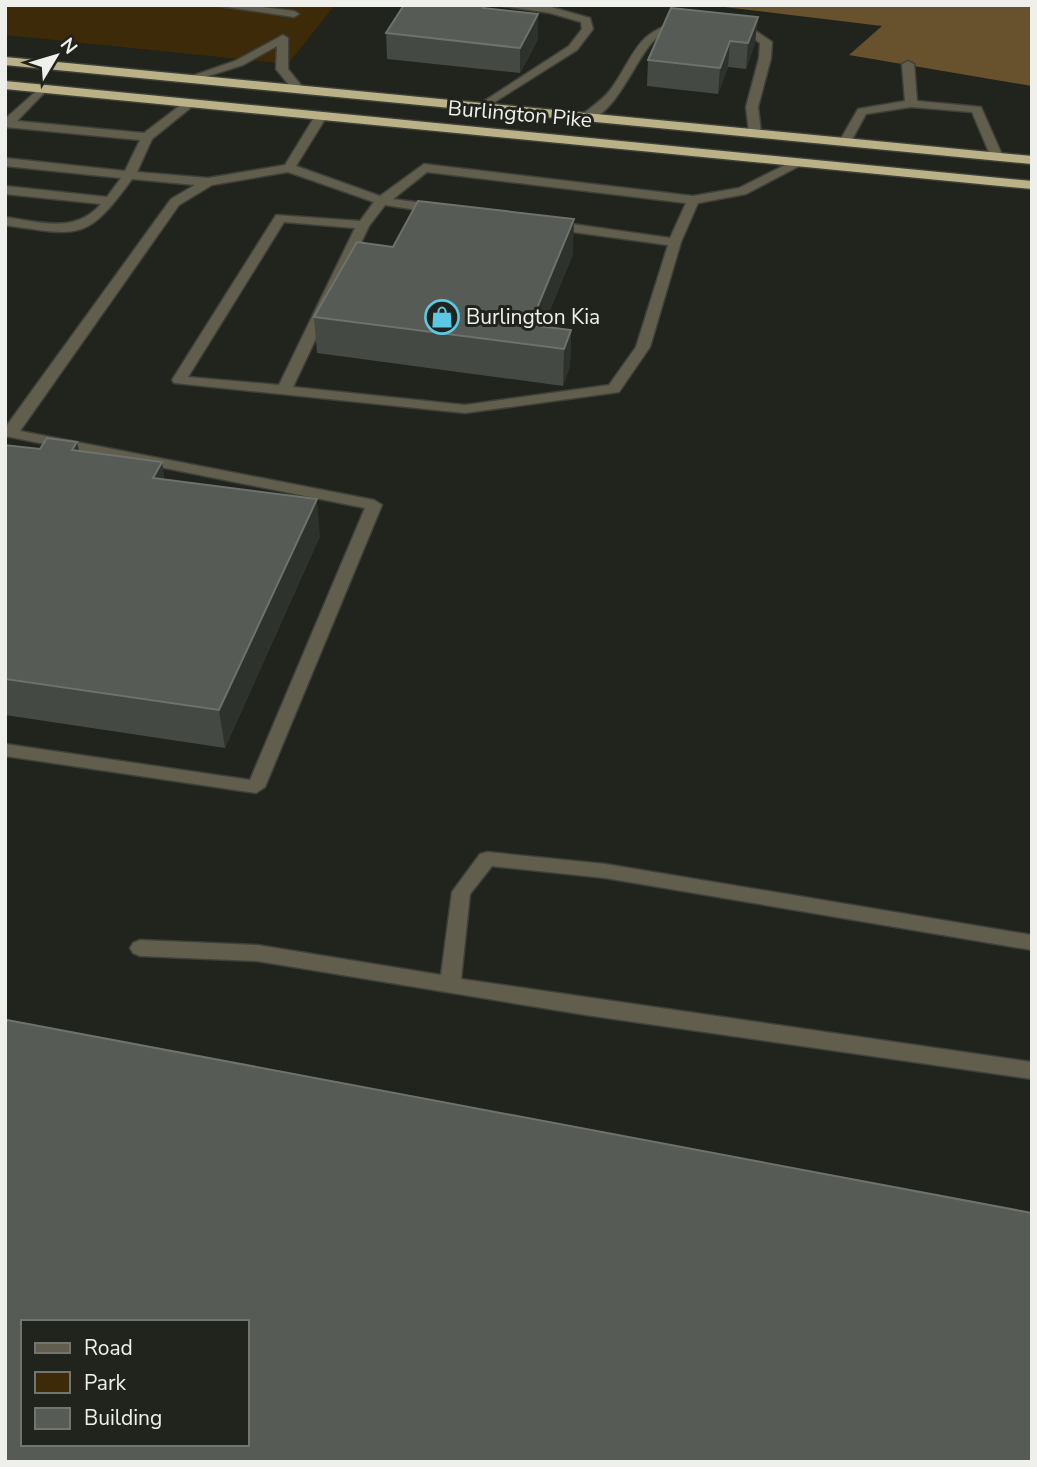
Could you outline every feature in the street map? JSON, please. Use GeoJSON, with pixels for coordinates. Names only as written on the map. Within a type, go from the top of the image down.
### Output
{"type":"FeatureCollection","features":[{"type":"Feature","properties":{"kind":"highway","name":"Burlington Pike"},"geometry":{"type":"LineString","coordinates":[[5,59],[1032,160]]}},
{"type":"Feature","properties":{"kind":"highway","name":"Burlington Pike"},"geometry":{"type":"LineString","coordinates":[[5,85],[1032,185]]}},
{"type":"Feature","properties":{"kind":"lane"},"geometry":{"type":"LineString","coordinates":[[218,5],[297,9],[283,37],[282,69],[298,89]]}},
{"type":"Feature","properties":{"kind":"lane"},"geometry":{"type":"LineString","coordinates":[[482,107],[573,48],[589,29],[586,20],[551,10],[502,5]]}},
{"type":"Feature","properties":{"kind":"lane"},"geometry":{"type":"LineString","coordinates":[[586,117],[609,99],[641,43],[672,25],[692,24]]}},
{"type":"Feature","properties":{"kind":"lane"},"geometry":{"type":"LineString","coordinates":[[722,26],[746,29],[766,41],[765,58],[752,107],[755,133]]}},
{"type":"Feature","properties":{"kind":"lane"},"geometry":{"type":"LineString","coordinates":[[189,79],[239,64],[283,37]]}},
{"type":"Feature","properties":{"kind":"lane"},"geometry":{"type":"LineString","coordinates":[[908,64],[911,104]]}},
{"type":"Feature","properties":{"kind":"lane"},"geometry":{"type":"LineString","coordinates":[[7,122],[42,89]]}},
{"type":"Feature","properties":{"kind":"lane"},"geometry":{"type":"LineString","coordinates":[[5,221],[74,227],[96,218],[129,175],[147,137],[190,103]]}},
{"type":"Feature","properties":{"kind":"lane"},"geometry":{"type":"LineString","coordinates":[[845,142],[862,111],[911,104],[978,109],[997,157]]}},
{"type":"Feature","properties":{"kind":"lane"},"geometry":{"type":"LineString","coordinates":[[289,168],[321,116]]}},
{"type":"Feature","properties":{"kind":"lane"},"geometry":{"type":"LineString","coordinates":[[7,122],[147,137]]}},
{"type":"Feature","properties":{"kind":"lane"},"geometry":{"type":"LineString","coordinates":[[5,162],[208,182],[289,168],[382,201],[448,211]]}},
{"type":"Feature","properties":{"kind":"lane"},"geometry":{"type":"LineString","coordinates":[[284,390],[363,225],[382,201],[424,168],[694,200],[742,191],[801,162]]}},
{"type":"Feature","properties":{"kind":"lane"},"geometry":{"type":"LineString","coordinates":[[5,750],[256,787],[374,505],[8,433],[175,202],[208,182]]}},
{"type":"Feature","properties":{"kind":"lane"},"geometry":{"type":"LineString","coordinates":[[5,190],[108,201]]}},
{"type":"Feature","properties":{"kind":"lane"},"geometry":{"type":"LineString","coordinates":[[363,225],[280,218],[179,380],[465,409],[614,388],[643,347],[675,242],[694,200]]}},
{"type":"Feature","properties":{"kind":"lane"},"geometry":{"type":"LineString","coordinates":[[542,223],[675,242]]}},
{"type":"Feature","properties":{"kind":"lane"},"geometry":{"type":"LineString","coordinates":[[450,985],[461,892],[487,859],[605,871],[1032,943]]}},
{"type":"Feature","properties":{"kind":"lane"},"geometry":{"type":"LineString","coordinates":[[140,948],[257,953],[450,985],[1032,1070]]}},
{"type":"Feature","properties":{"kind":"green space"},"geometry":{"type":"Polygon","coordinates":[[[5,5],[335,5],[288,64],[5,35],[5,5]]]}},
{"type":"Feature","properties":{"kind":"shaded area"},"geometry":{"type":"Polygon","coordinates":[[[708,5],[1032,7],[1032,86],[849,55],[882,26],[708,5]]]}},
{"type":"Feature","properties":{"kind":"building"},"geometry":{"type":"Polygon","coordinates":[[[404,5],[484,5],[483,8],[538,14],[520,48],[386,33],[404,5]]]}},
{"type":"Feature","properties":{"kind":"building"},"geometry":{"type":"Polygon","coordinates":[[[671,8],[758,17],[748,43],[730,41],[720,68],[648,60],[671,8]]]}},
{"type":"Feature","properties":{"kind":"building","name":"Burlington Kia"},"geometry":{"type":"Polygon","coordinates":[[[418,201],[574,219],[530,325],[571,330],[564,349],[314,317],[357,242],[393,247],[418,201]]]}},
{"type":"Feature","properties":{"kind":"building"},"geometry":{"type":"Polygon","coordinates":[[[47,438],[77,442],[72,450],[162,462],[153,478],[317,499],[219,710],[5,679],[5,445],[40,449],[47,438]]]}},
{"type":"Feature","properties":{"kind":"building"},"geometry":{"type":"Polygon","coordinates":[[[7,1020],[1032,1213],[1032,1462],[5,1462],[7,1020]]]}},
{"type":"Feature","properties":{"kind":"place","name":"Burlington Kia"},"geometry":{"type":"Point","coordinates":[442,317]}}]}
